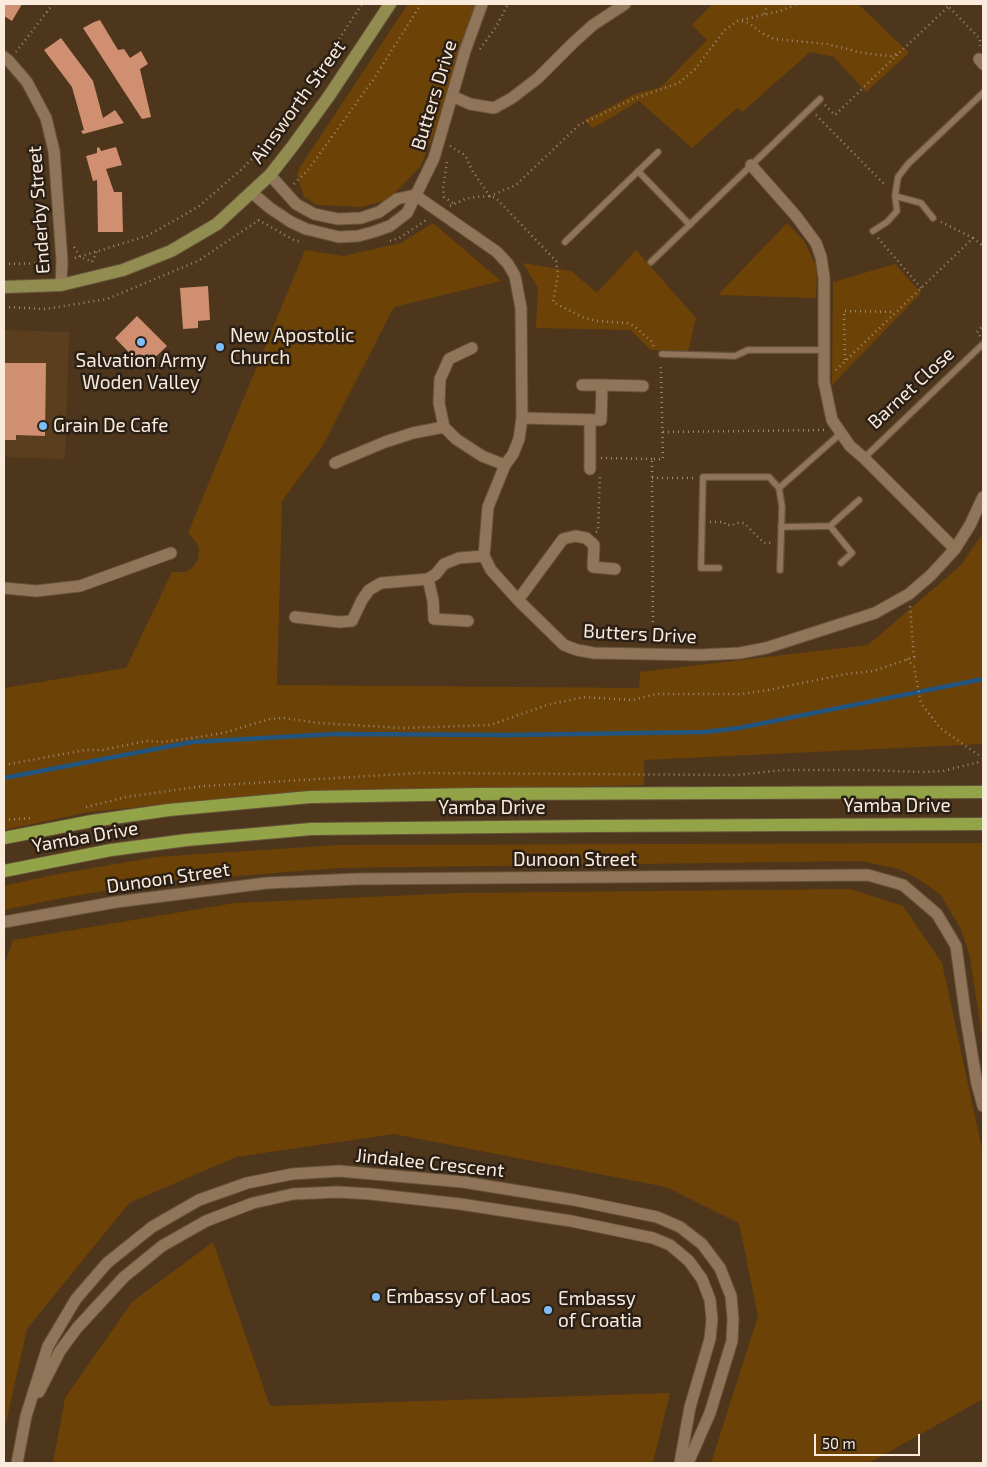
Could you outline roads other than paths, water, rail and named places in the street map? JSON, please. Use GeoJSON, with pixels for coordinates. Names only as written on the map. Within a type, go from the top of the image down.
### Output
{"type":"FeatureCollection","features":[{"type":"Feature","properties":{"kind":"main road"},"geometry":{"type":"LineString","coordinates":[[942,792],[983,783]]}},
{"type":"Feature","properties":{"kind":"main road","name":"Yamba Drive"},"geometry":{"type":"LineString","coordinates":[[4,838],[92,821],[169,810],[310,797],[477,794],[983,792]]}},
{"type":"Feature","properties":{"kind":"main road","name":"Yamba Drive"},"geometry":{"type":"LineString","coordinates":[[4,871],[102,852],[159,844],[263,832],[311,829],[983,824]]}},
{"type":"Feature","properties":{"kind":"street","name":"Ainsworth Street"},"geometry":{"type":"LineString","coordinates":[[4,287],[62,285],[124,270],[170,251],[217,224],[270,175],[292,148],[390,4]]}},
{"type":"Feature","properties":{"kind":"street","name":"Butters Drive"},"geometry":{"type":"LineString","coordinates":[[251,192],[290,222],[322,234],[339,237],[358,236],[390,226],[407,213],[434,158],[465,51],[482,4]]}},
{"type":"Feature","properties":{"kind":"street"},"geometry":{"type":"LineString","coordinates":[[452,96],[470,104],[494,108],[512,98],[538,78],[593,25],[625,4]]}},
{"type":"Feature","properties":{"kind":"street","name":"Enderby Street"},"geometry":{"type":"LineString","coordinates":[[7,59],[27,82],[46,118],[54,151],[62,285]]}},
{"type":"Feature","properties":{"kind":"street","name":"Barnet Close"},"geometry":{"type":"LineString","coordinates":[[751,165],[796,216],[816,243],[821,256],[824,277],[824,382],[830,412],[839,432],[850,446],[955,549]]}},
{"type":"Feature","properties":{"kind":"street"},"geometry":{"type":"LineString","coordinates":[[270,175],[296,204],[314,214],[338,219],[361,218],[379,212],[397,199],[415,195],[497,252],[508,264],[514,276],[521,308],[522,418],[519,439],[513,454],[505,465],[488,507],[484,556],[459,558],[444,564],[436,574],[428,579],[381,583],[369,590],[352,621],[339,622],[295,617]]}},
{"type":"Feature","properties":{"kind":"street"},"geometry":{"type":"LineString","coordinates":[[472,348],[449,359],[440,379],[439,403],[444,427],[456,439],[482,456],[505,465]]}},
{"type":"Feature","properties":{"kind":"street"},"geometry":{"type":"LineString","coordinates":[[582,384],[643,386]]}},
{"type":"Feature","properties":{"kind":"street"},"geometry":{"type":"LineString","coordinates":[[522,418],[601,420],[602,385]]}},
{"type":"Feature","properties":{"kind":"street"},"geometry":{"type":"LineString","coordinates":[[590,420],[590,463]]}},
{"type":"Feature","properties":{"kind":"street"},"geometry":{"type":"LineString","coordinates":[[335,463],[413,433],[444,427]]}},
{"type":"Feature","properties":{"kind":"street","name":"Butters Drive"},"geometry":{"type":"LineString","coordinates":[[484,556],[491,570],[518,600],[564,645],[576,650],[594,653],[700,655],[740,653],[766,648],[875,613],[909,594],[931,575],[955,549],[970,525],[983,498]]}},
{"type":"Feature","properties":{"kind":"street"},"geometry":{"type":"LineString","coordinates":[[518,600],[563,539],[576,536],[586,538],[594,545],[594,567],[615,569]]}},
{"type":"Feature","properties":{"kind":"street"},"geometry":{"type":"LineString","coordinates":[[4,588],[36,591],[80,586],[171,553]]}},
{"type":"Feature","properties":{"kind":"street"},"geometry":{"type":"LineString","coordinates":[[428,579],[433,600],[434,619],[468,621]]}},
{"type":"Feature","properties":{"kind":"street","name":"Dunoon Street"},"geometry":{"type":"LineString","coordinates":[[4,922],[116,902],[267,883],[357,879],[868,875],[903,885],[938,914],[956,946],[977,1084],[983,1106]]}},
{"type":"Feature","properties":{"kind":"street","name":"Jindalee Crescent"},"geometry":{"type":"LineString","coordinates":[[17,1463],[26,1416],[48,1346],[68,1312],[107,1263],[152,1227],[200,1200],[246,1183],[292,1174],[339,1171],[463,1182],[574,1200],[657,1217],[680,1227],[702,1244],[720,1268],[732,1296],[732,1341],[710,1413],[688,1463]]}},
{"type":"Feature","properties":{"kind":"street","name":"Jindalee Crescent"},"geometry":{"type":"LineString","coordinates":[[26,1416],[60,1351],[77,1328],[124,1277],[162,1246],[206,1221],[253,1203],[293,1194],[338,1192],[371,1194],[502,1209],[653,1238],[670,1245],[689,1261],[702,1279],[710,1300],[712,1320],[710,1339],[690,1407],[680,1463]]}},
{"type":"Feature","properties":{"kind":"lane"},"geometry":{"type":"LineString","coordinates":[[873,231],[887,222],[897,211],[895,196],[898,177],[908,164],[983,93]]}},
{"type":"Feature","properties":{"kind":"lane"},"geometry":{"type":"LineString","coordinates":[[651,262],[820,99]]}},
{"type":"Feature","properties":{"kind":"lane"},"geometry":{"type":"LineString","coordinates":[[565,242],[658,152]]}},
{"type":"Feature","properties":{"kind":"lane"},"geometry":{"type":"LineString","coordinates":[[638,171],[690,225]]}},
{"type":"Feature","properties":{"kind":"lane"},"geometry":{"type":"LineString","coordinates":[[895,196],[921,203],[933,218]]}},
{"type":"Feature","properties":{"kind":"lane","name":"Barnet Close"},"geometry":{"type":"LineString","coordinates":[[864,458],[983,343]]}},
{"type":"Feature","properties":{"kind":"lane"},"geometry":{"type":"LineString","coordinates":[[659,354],[736,356],[748,350],[823,350]]}},
{"type":"Feature","properties":{"kind":"lane"},"geometry":{"type":"LineString","coordinates":[[779,488],[839,432]]}},
{"type":"Feature","properties":{"kind":"lane"},"geometry":{"type":"LineString","coordinates":[[719,568],[701,568],[703,477],[769,477],[779,488],[782,507],[780,570]]}},
{"type":"Feature","properties":{"kind":"lane"},"geometry":{"type":"LineString","coordinates":[[781,527],[830,526],[859,500]]}},
{"type":"Feature","properties":{"kind":"lane"},"geometry":{"type":"LineString","coordinates":[[830,526],[852,553],[841,562]]}},
{"type":"Feature","properties":{"kind":"waterway"},"geometry":{"type":"LineString","coordinates":[[4,778],[192,742],[335,734],[510,735],[705,732],[739,728],[983,679]]}},
{"type":"Feature","properties":{"kind":"place","name":"Salvation Army Woden Valley"},"geometry":{"type":"Point","coordinates":[141,342]}},
{"type":"Feature","properties":{"kind":"place","name":"New Apostolic Church"},"geometry":{"type":"Point","coordinates":[220,347]}},
{"type":"Feature","properties":{"kind":"place","name":"Grain De Cafe"},"geometry":{"type":"Point","coordinates":[43,426]}},
{"type":"Feature","properties":{"kind":"place","name":"Embassy of Laos"},"geometry":{"type":"Point","coordinates":[376,1297]}},
{"type":"Feature","properties":{"kind":"place","name":"Embassy of Croatia"},"geometry":{"type":"Point","coordinates":[548,1310]}}]}
